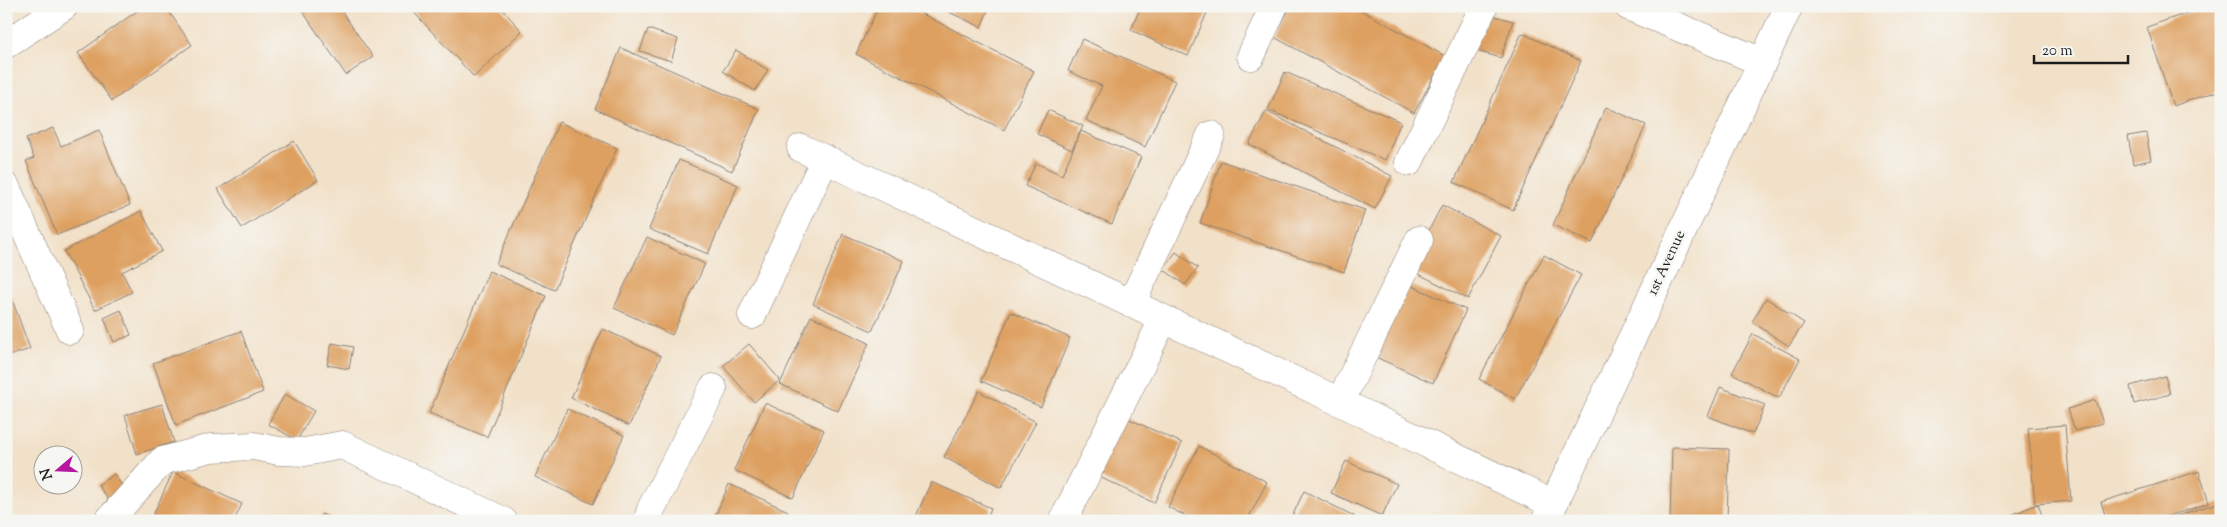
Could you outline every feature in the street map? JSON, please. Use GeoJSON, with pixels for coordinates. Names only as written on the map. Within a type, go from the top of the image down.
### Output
{"type":"FeatureCollection","features":[{"type":"Feature","properties":{"kind":"street"},"geometry":{"type":"LineString","coordinates":[[6,44],[64,6]]}},
{"type":"Feature","properties":{"kind":"street"},"geometry":{"type":"LineString","coordinates":[[1251,56],[1274,6]]}},
{"type":"Feature","properties":{"kind":"street"},"geometry":{"type":"LineString","coordinates":[[1409,162],[1484,6]]}},
{"type":"Feature","properties":{"kind":"street"},"geometry":{"type":"LineString","coordinates":[[1628,6],[1762,62]]}},
{"type":"Feature","properties":{"kind":"street","name":"1st Avenue"},"geometry":{"type":"LineString","coordinates":[[1549,513],[1790,6]]}},
{"type":"Feature","properties":{"kind":"street"},"geometry":{"type":"LineString","coordinates":[[1131,304],[1211,134]]}},
{"type":"Feature","properties":{"kind":"street"},"geometry":{"type":"LineString","coordinates":[[752,315],[813,154],[1340,402],[1549,513]]}},
{"type":"Feature","properties":{"kind":"street"},"geometry":{"type":"LineString","coordinates":[[6,187],[70,330]]}},
{"type":"Feature","properties":{"kind":"street"},"geometry":{"type":"LineString","coordinates":[[1340,402],[1418,240]]}},
{"type":"Feature","properties":{"kind":"street"},"geometry":{"type":"LineString","coordinates":[[1064,518],[1163,320]]}},
{"type":"Feature","properties":{"kind":"street"},"geometry":{"type":"LineString","coordinates":[[648,521],[651,509],[713,388]]}},
{"type":"Feature","properties":{"kind":"street"},"geometry":{"type":"LineString","coordinates":[[108,521],[162,461],[211,448],[254,446],[279,451],[305,452],[342,445],[503,521]]}},
{"type":"Feature","properties":{"kind":"building"},"geometry":{"type":"Polygon","coordinates":[[[144,6],[165,6],[192,45],[112,101],[78,53],[144,6]]]}},
{"type":"Feature","properties":{"kind":"building"},"geometry":{"type":"Polygon","coordinates":[[[299,6],[338,6],[373,57],[346,75],[299,6]]]}},
{"type":"Feature","properties":{"kind":"building"},"geometry":{"type":"Polygon","coordinates":[[[408,6],[499,6],[522,31],[474,77],[408,6]]]}},
{"type":"Feature","properties":{"kind":"building"},"geometry":{"type":"Polygon","coordinates":[[[879,6],[907,6],[1034,71],[1004,130],[856,54],[879,6]]]}},
{"type":"Feature","properties":{"kind":"building"},"geometry":{"type":"Polygon","coordinates":[[[936,6],[990,6],[981,27],[936,6]]]}},
{"type":"Feature","properties":{"kind":"building"},"geometry":{"type":"Polygon","coordinates":[[[1141,6],[1210,6],[1188,56],[1131,30],[1141,6]]]}},
{"type":"Feature","properties":{"kind":"building"},"geometry":{"type":"Polygon","coordinates":[[[1291,6],[1353,6],[1445,56],[1414,113],[1274,37],[1291,6]]]}},
{"type":"Feature","properties":{"kind":"building"},"geometry":{"type":"Polygon","coordinates":[[[2207,6],[2221,6],[2221,90],[2173,106],[2147,27],[2207,6]]]}},
{"type":"Feature","properties":{"kind":"building"},"geometry":{"type":"Polygon","coordinates":[[[1484,13],[1513,21],[1501,58],[1473,50],[1484,13]]]}},
{"type":"Feature","properties":{"kind":"building"},"geometry":{"type":"Polygon","coordinates":[[[648,29],[678,39],[671,61],[640,51],[648,29]]]}},
{"type":"Feature","properties":{"kind":"building"},"geometry":{"type":"Polygon","coordinates":[[[1522,33],[1581,61],[1513,210],[1454,182],[1522,33]]]}},
{"type":"Feature","properties":{"kind":"building"},"geometry":{"type":"Polygon","coordinates":[[[1082,39],[1175,81],[1145,147],[1086,120],[1102,86],[1068,71],[1082,39]]]}},
{"type":"Feature","properties":{"kind":"building"},"geometry":{"type":"Polygon","coordinates":[[[621,48],[759,109],[732,171],[595,109],[621,48]]]}},
{"type":"Feature","properties":{"kind":"building"},"geometry":{"type":"Polygon","coordinates":[[[736,50],[768,70],[755,91],[723,71],[736,50]]]}},
{"type":"Feature","properties":{"kind":"building"},"geometry":{"type":"Polygon","coordinates":[[[1285,72],[1401,122],[1385,160],[1268,110],[1285,72]]]}},
{"type":"Feature","properties":{"kind":"building"},"geometry":{"type":"Polygon","coordinates":[[[1606,107],[1646,125],[1592,243],[1553,225],[1606,107]]]}},
{"type":"Feature","properties":{"kind":"building"},"geometry":{"type":"Polygon","coordinates":[[[1048,110],[1083,126],[1072,150],[1037,134],[1048,110]]]}},
{"type":"Feature","properties":{"kind":"building"},"geometry":{"type":"Polygon","coordinates":[[[1266,111],[1392,176],[1375,209],[1249,144],[1266,111]]]}},
{"type":"Feature","properties":{"kind":"building"},"geometry":{"type":"Polygon","coordinates":[[[559,122],[617,148],[554,290],[496,264],[559,122]]]}},
{"type":"Feature","properties":{"kind":"building"},"geometry":{"type":"Polygon","coordinates":[[[53,128],[61,146],[99,130],[130,205],[57,235],[26,161],[34,158],[26,139],[53,128]]]}},
{"type":"Feature","properties":{"kind":"building"},"geometry":{"type":"Polygon","coordinates":[[[1081,131],[1141,157],[1112,224],[1025,186],[1036,163],[1062,175],[1081,131]]]}},
{"type":"Feature","properties":{"kind":"building"},"geometry":{"type":"Polygon","coordinates":[[[2146,133],[2151,160],[2133,164],[2128,136],[2146,133]]]}},
{"type":"Feature","properties":{"kind":"building"},"geometry":{"type":"Polygon","coordinates":[[[294,141],[318,180],[242,228],[218,189],[294,141]]]}},
{"type":"Feature","properties":{"kind":"building"},"geometry":{"type":"Polygon","coordinates":[[[679,160],[738,185],[708,254],[649,229],[679,160]]]}},
{"type":"Feature","properties":{"kind":"building"},"geometry":{"type":"Polygon","coordinates":[[[1221,161],[1365,210],[1344,272],[1200,223],[1221,161]]]}},
{"type":"Feature","properties":{"kind":"building"},"geometry":{"type":"Polygon","coordinates":[[[1442,205],[1501,236],[1468,299],[1409,269],[1442,205]]]}},
{"type":"Feature","properties":{"kind":"building"},"geometry":{"type":"Polygon","coordinates":[[[141,211],[162,251],[122,272],[132,292],[95,310],[64,251],[141,211]]]}},
{"type":"Feature","properties":{"kind":"building"},"geometry":{"type":"Polygon","coordinates":[[[843,234],[904,261],[872,331],[813,304],[843,234]]]}},
{"type":"Feature","properties":{"kind":"building"},"geometry":{"type":"Polygon","coordinates":[[[647,237],[705,264],[672,335],[614,308],[647,237]]]}},
{"type":"Feature","properties":{"kind":"building"},"geometry":{"type":"Polygon","coordinates":[[[1176,252],[1198,268],[1185,285],[1163,269],[1176,252]]]}},
{"type":"Feature","properties":{"kind":"building"},"geometry":{"type":"Polygon","coordinates":[[[1544,255],[1581,275],[1515,399],[1479,379],[1544,255]]]}},
{"type":"Feature","properties":{"kind":"building"},"geometry":{"type":"Polygon","coordinates":[[[489,271],[546,296],[487,437],[429,413],[489,271]]]}},
{"type":"Feature","properties":{"kind":"building"},"geometry":{"type":"Polygon","coordinates":[[[1403,282],[1466,310],[1433,383],[1371,355],[1403,282]]]}},
{"type":"Feature","properties":{"kind":"building"},"geometry":{"type":"Polygon","coordinates":[[[6,283],[30,349],[6,357],[6,283]]]}},
{"type":"Feature","properties":{"kind":"building"},"geometry":{"type":"Polygon","coordinates":[[[1766,298],[1804,323],[1789,346],[1752,322],[1766,298]]]}},
{"type":"Feature","properties":{"kind":"building"},"geometry":{"type":"Polygon","coordinates":[[[121,310],[131,335],[114,342],[104,318],[121,310]]]}},
{"type":"Feature","properties":{"kind":"building"},"geometry":{"type":"Polygon","coordinates":[[[1011,312],[1070,338],[1041,407],[981,381],[1011,312]]]}},
{"type":"Feature","properties":{"kind":"building"},"geometry":{"type":"Polygon","coordinates":[[[811,316],[869,343],[838,411],[780,384],[811,316]]]}},
{"type":"Feature","properties":{"kind":"building"},"geometry":{"type":"Polygon","coordinates":[[[603,329],[661,356],[629,426],[571,398],[603,329]]]}},
{"type":"Feature","properties":{"kind":"building"},"geometry":{"type":"Polygon","coordinates":[[[241,331],[263,392],[176,425],[153,363],[241,331]]]}},
{"type":"Feature","properties":{"kind":"building"},"geometry":{"type":"Polygon","coordinates":[[[1753,334],[1800,359],[1779,398],[1732,373],[1753,334]]]}},
{"type":"Feature","properties":{"kind":"building"},"geometry":{"type":"Polygon","coordinates":[[[332,343],[353,347],[349,369],[327,365],[332,343]]]}},
{"type":"Feature","properties":{"kind":"building"},"geometry":{"type":"Polygon","coordinates":[[[749,344],[780,380],[754,402],[723,366],[749,344]]]}},
{"type":"Feature","properties":{"kind":"building"},"geometry":{"type":"Polygon","coordinates":[[[2165,376],[2170,394],[2134,404],[2130,386],[2165,376]]]}},
{"type":"Feature","properties":{"kind":"building"},"geometry":{"type":"Polygon","coordinates":[[[1720,387],[1765,405],[1753,434],[1708,416],[1720,387]]]}},
{"type":"Feature","properties":{"kind":"building"},"geometry":{"type":"Polygon","coordinates":[[[979,391],[1036,422],[1001,488],[944,457],[979,391]]]}},
{"type":"Feature","properties":{"kind":"building"},"geometry":{"type":"Polygon","coordinates":[[[285,394],[314,411],[297,440],[268,424],[285,394]]]}},
{"type":"Feature","properties":{"kind":"building"},"geometry":{"type":"Polygon","coordinates":[[[2095,400],[2103,423],[2075,431],[2068,409],[2095,400]]]}},
{"type":"Feature","properties":{"kind":"building"},"geometry":{"type":"Polygon","coordinates":[[[765,403],[824,430],[793,498],[734,470],[765,403]]]}},
{"type":"Feature","properties":{"kind":"building"},"geometry":{"type":"Polygon","coordinates":[[[162,404],[174,442],[137,454],[125,415],[162,404]]]}},
{"type":"Feature","properties":{"kind":"building"},"geometry":{"type":"Polygon","coordinates":[[[567,409],[624,435],[593,504],[535,477],[567,409]]]}},
{"type":"Feature","properties":{"kind":"building"},"geometry":{"type":"Polygon","coordinates":[[[1118,414],[1182,443],[1154,503],[1091,473],[1118,414]]]}},
{"type":"Feature","properties":{"kind":"building"},"geometry":{"type":"Polygon","coordinates":[[[2065,425],[2071,501],[2035,504],[2028,428],[2065,425]]]}},
{"type":"Feature","properties":{"kind":"building"},"geometry":{"type":"Polygon","coordinates":[[[1199,446],[1267,482],[1247,521],[1195,521],[1168,507],[1199,446]]]}},
{"type":"Feature","properties":{"kind":"building"},"geometry":{"type":"Polygon","coordinates":[[[1672,447],[1729,449],[1727,521],[1670,521],[1672,447]]]}},
{"type":"Feature","properties":{"kind":"building"},"geometry":{"type":"Polygon","coordinates":[[[1346,461],[1397,484],[1382,516],[1331,493],[1346,461]]]}},
{"type":"Feature","properties":{"kind":"building"},"geometry":{"type":"Polygon","coordinates":[[[2199,471],[2209,503],[2153,521],[2107,521],[2101,502],[2199,471]]]}},
{"type":"Feature","properties":{"kind":"building"},"geometry":{"type":"Polygon","coordinates":[[[173,472],[242,504],[234,521],[150,521],[173,472]]]}},
{"type":"Feature","properties":{"kind":"building"},"geometry":{"type":"Polygon","coordinates":[[[114,474],[128,494],[112,505],[98,485],[114,474]]]}},
{"type":"Feature","properties":{"kind":"building"},"geometry":{"type":"Polygon","coordinates":[[[931,482],[991,508],[986,521],[914,521],[931,482]]]}},
{"type":"Feature","properties":{"kind":"building"},"geometry":{"type":"Polygon","coordinates":[[[729,484],[788,511],[784,521],[713,521],[729,484]]]}},
{"type":"Feature","properties":{"kind":"building"},"geometry":{"type":"Polygon","coordinates":[[[1304,491],[1354,516],[1352,521],[1290,521],[1304,491]]]}},
{"type":"Feature","properties":{"kind":"building"},"geometry":{"type":"Polygon","coordinates":[[[2221,502],[2221,521],[2163,521],[2163,520],[2221,502]]]}},
{"type":"Feature","properties":{"kind":"building"},"geometry":{"type":"Polygon","coordinates":[[[2038,504],[2044,521],[1996,521],[2038,504]]]}},
{"type":"Feature","properties":{"kind":"building"},"geometry":{"type":"Polygon","coordinates":[[[322,514],[337,521],[319,521],[322,514]]]}}]}
